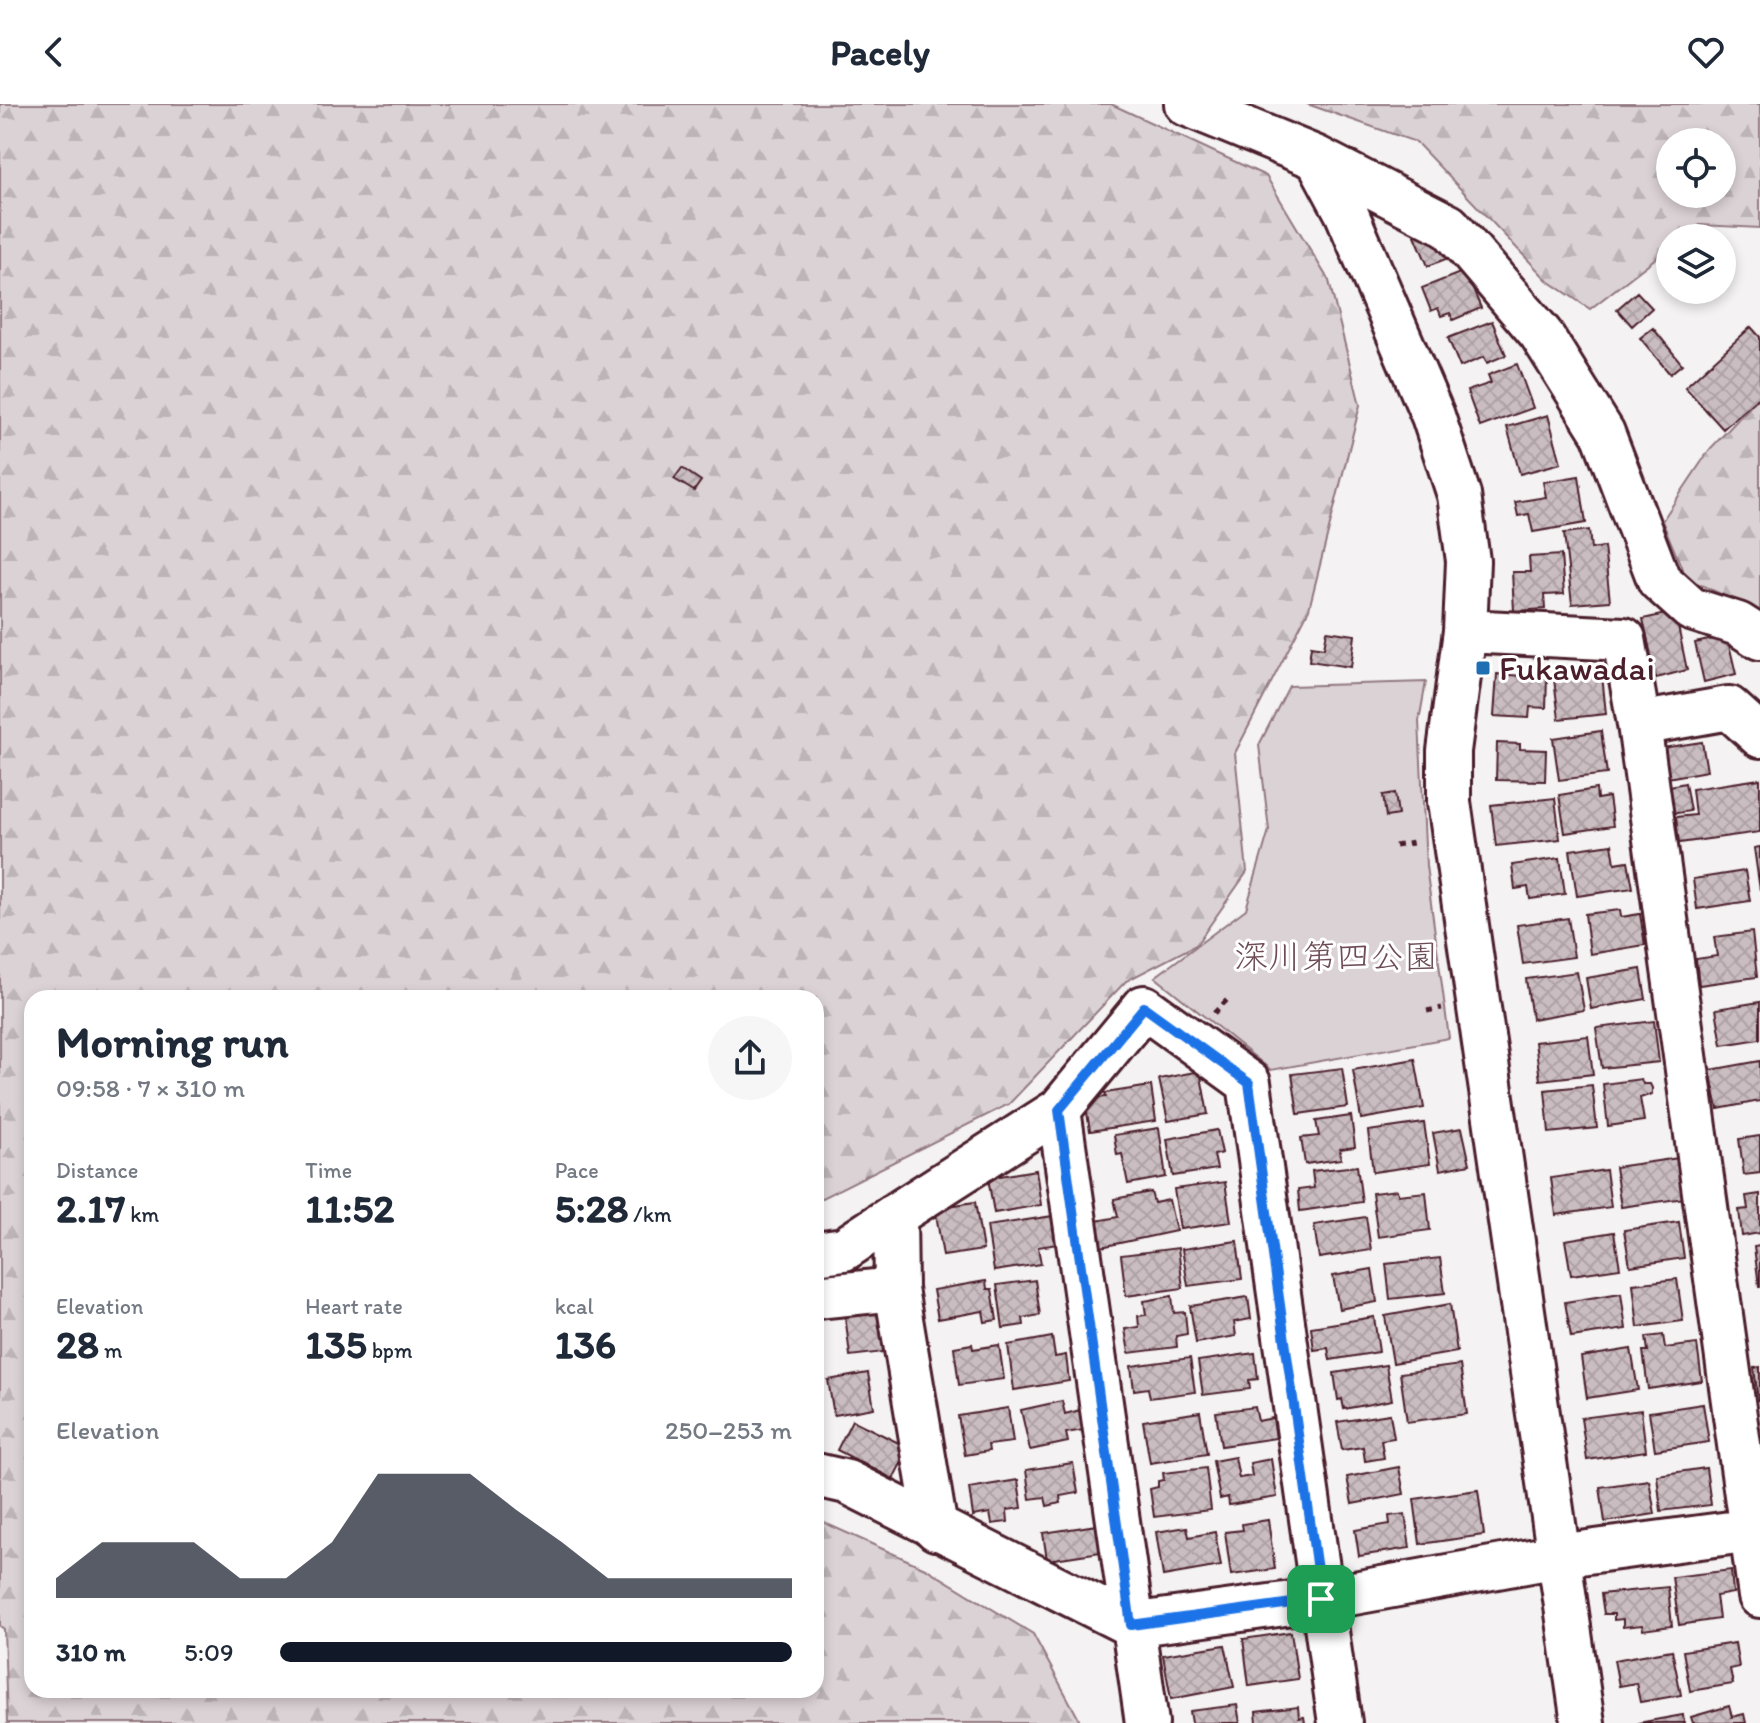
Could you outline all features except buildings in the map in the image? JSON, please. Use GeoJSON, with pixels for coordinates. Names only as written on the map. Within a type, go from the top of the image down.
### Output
{"type":"FeatureCollection","features":[{"type":"Feature","properties":{"kind":"street"},"geometry":{"type":"LineString","coordinates":[[1186,104],[1317,158],[1449,226],[1541,334],[1603,433],[1659,580],[1691,609],[1738,624],[1760,638]]}},
{"type":"Feature","properties":{"kind":"street"},"geometry":{"type":"LineString","coordinates":[[1317,158],[1346,212],[1433,416],[1459,495],[1468,561],[1465,631],[1449,751],[1449,802],[1583,1723]]}},
{"type":"Feature","properties":{"kind":"street"},"geometry":{"type":"LineString","coordinates":[[1465,631],[1624,639],[1639,724],[1755,1530],[1760,1596]]}},
{"type":"Feature","properties":{"kind":"street"},"geometry":{"type":"LineString","coordinates":[[1639,724],[1729,708],[1760,736]]}},
{"type":"Feature","properties":{"kind":"street"},"geometry":{"type":"LineString","coordinates":[[824,1252],[844,1249],[1059,1110],[1144,1007],[1249,1083],[1340,1723]]}},
{"type":"Feature","properties":{"kind":"street"},"geometry":{"type":"LineString","coordinates":[[1059,1110],[1147,1723]]}},
{"type":"Feature","properties":{"kind":"street"},"geometry":{"type":"LineString","coordinates":[[895,1215],[896,1289],[936,1529]]}},
{"type":"Feature","properties":{"kind":"street"},"geometry":{"type":"LineString","coordinates":[[824,1296],[896,1289]]}},
{"type":"Feature","properties":{"kind":"street"},"geometry":{"type":"LineString","coordinates":[[824,1477],[847,1482],[1131,1625],[1321,1599],[1558,1556],[1755,1530]]}},
{"type":"Feature","properties":{"kind":"green space"},"geometry":{"type":"Polygon","coordinates":[[[0,104],[1111,104],[1266,176],[1329,281],[1360,405],[1309,609],[1235,753],[1247,872],[1196,945],[1126,981],[1009,1104],[824,1197],[824,990],[24,990],[24,1698],[824,1698],[824,1523],[925,1568],[1033,1634],[1081,1723],[7,1723],[4,1629],[0,1626],[0,104]]]}},
{"type":"Feature","properties":{"kind":"green space"},"geometry":{"type":"Polygon","coordinates":[[[1307,104],[1760,104],[1760,228],[1736,227],[1736,224],[1656,224],[1656,258],[1590,309],[1547,280],[1416,142],[1307,104]]]}},
{"type":"Feature","properties":{"kind":"green space"},"geometry":{"type":"Polygon","coordinates":[[[1760,396],[1760,612],[1686,578],[1662,521],[1710,449],[1760,396]]]}},
{"type":"Feature","properties":{"kind":"green space","name":"深川第四公園"},"geometry":{"type":"Polygon","coordinates":[[[1426,682],[1419,721],[1426,866],[1449,1038],[1271,1070],[1155,977],[1246,909],[1269,830],[1259,745],[1289,686],[1426,682]]]}},
{"type":"Feature","properties":{"kind":"place","name":"Fukawadai"},"geometry":{"type":"Point","coordinates":[1483,668]}},
{"type":"Feature","properties":{"kind":"route"},"geometry":{"type":"LineString","coordinates":[[1144,1007],[1249,1083],[1321,1599],[1131,1625],[1059,1110],[1144,1007]]}}]}
